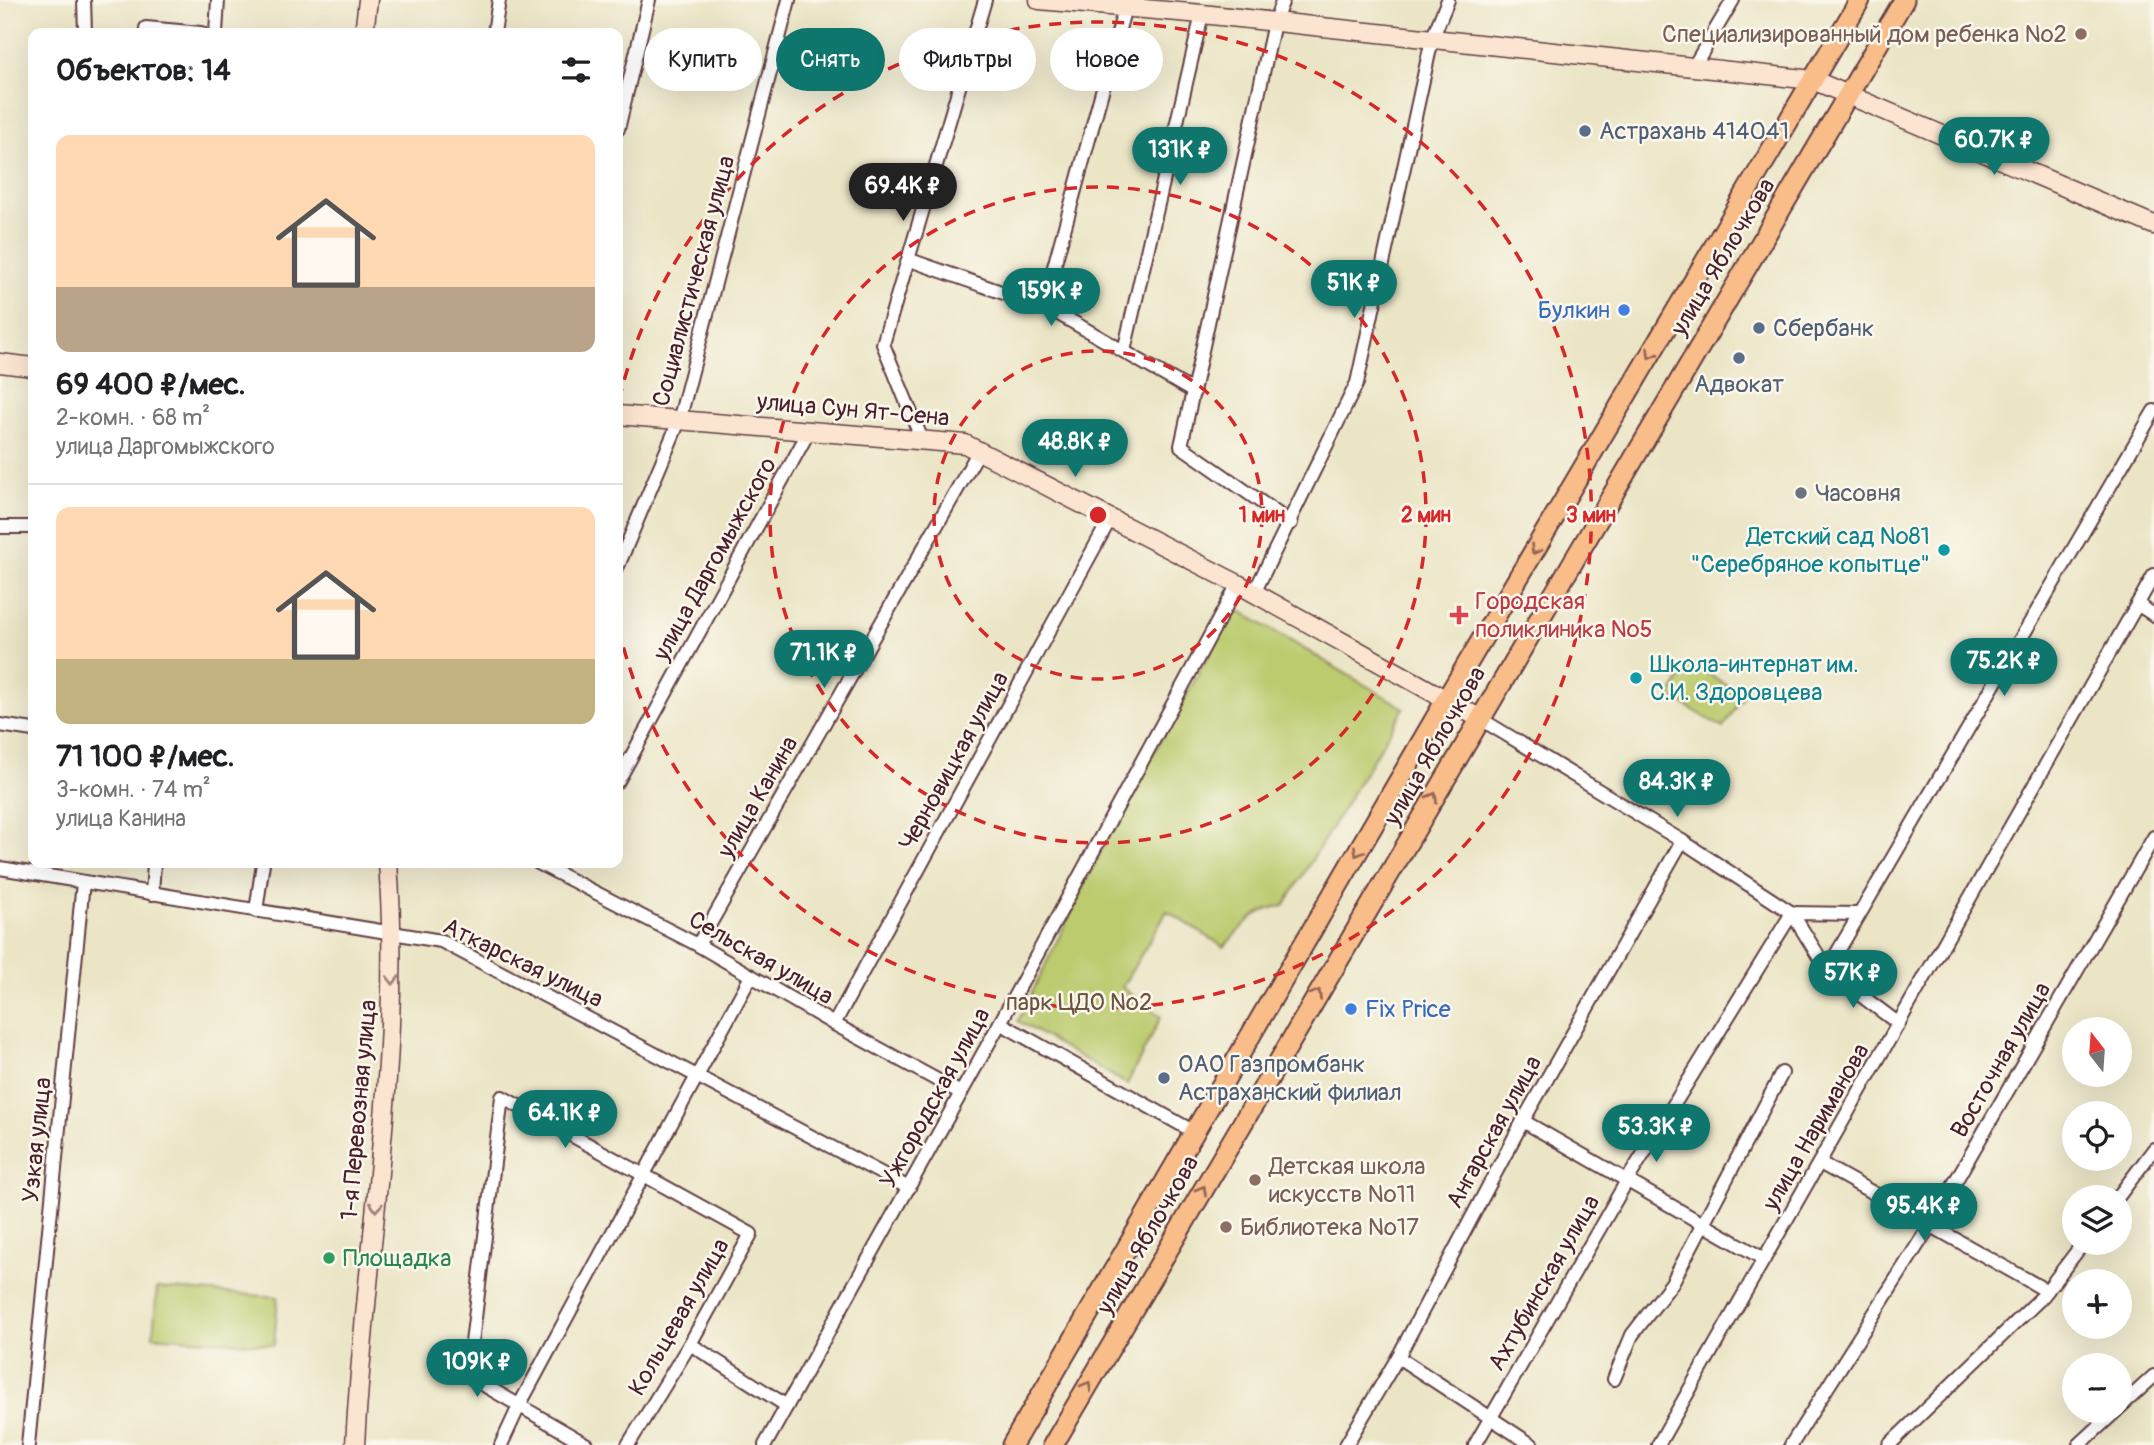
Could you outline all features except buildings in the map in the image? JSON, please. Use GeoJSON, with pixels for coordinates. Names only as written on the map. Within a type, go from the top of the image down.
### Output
{"type":"FeatureCollection","features":[{"type":"Feature","properties":{"kind":"main road"},"geometry":{"type":"LineString","coordinates":[[365,28],[368,0]]}},
{"type":"Feature","properties":{"kind":"main road"},"geometry":{"type":"LineString","coordinates":[[1039,0],[1126,3],[1274,23],[1813,80],[2154,225]]}},
{"type":"Feature","properties":{"kind":"main road","name":"улица Яблочкова"},"geometry":{"type":"LineString","coordinates":[[1013,1445],[1446,700],[1860,0]]}},
{"type":"Feature","properties":{"kind":"main road","name":"улица Яблочкова"},"geometry":{"type":"LineString","coordinates":[[1053,1445],[1904,0]]}},
{"type":"Feature","properties":{"kind":"main road"},"geometry":{"type":"LineString","coordinates":[[0,363],[28,366]]}},
{"type":"Feature","properties":{"kind":"main road","name":"улица Сун Ят-Сена"},"geometry":{"type":"LineString","coordinates":[[623,415],[965,444],[1238,584],[1479,718]]}},
{"type":"Feature","properties":{"kind":"main road","name":"1-я Перевозная улица"},"geometry":{"type":"LineString","coordinates":[[355,1445],[393,1017],[393,933],[388,868]]}},
{"type":"Feature","properties":{"kind":"street"},"geometry":{"type":"LineString","coordinates":[[85,0],[85,28]]}},
{"type":"Feature","properties":{"kind":"street"},"geometry":{"type":"LineString","coordinates":[[216,28],[218,0]]}},
{"type":"Feature","properties":{"kind":"street"},"geometry":{"type":"LineString","coordinates":[[495,28],[499,0]]}},
{"type":"Feature","properties":{"kind":"street"},"geometry":{"type":"LineString","coordinates":[[623,108],[649,0]]}},
{"type":"Feature","properties":{"kind":"street","name":"Социалистическая улица"},"geometry":{"type":"LineString","coordinates":[[623,554],[679,421],[789,0]]}},
{"type":"Feature","properties":{"kind":"street"},"geometry":{"type":"LineString","coordinates":[[922,440],[883,344],[985,0]]}},
{"type":"Feature","properties":{"kind":"street"},"geometry":{"type":"LineString","coordinates":[[1283,0],[1274,23],[1181,446],[1291,523]]}},
{"type":"Feature","properties":{"kind":"street"},"geometry":{"type":"LineString","coordinates":[[1254,593],[1291,523],[1357,383],[1432,39],[1448,0]]}},
{"type":"Feature","properties":{"kind":"street"},"geometry":{"type":"LineString","coordinates":[[1694,66],[1733,0]]}},
{"type":"Feature","properties":{"kind":"street"},"geometry":{"type":"LineString","coordinates":[[1043,307],[1126,3]]}},
{"type":"Feature","properties":{"kind":"street"},"geometry":{"type":"LineString","coordinates":[[1124,351],[1202,14]]}},
{"type":"Feature","properties":{"kind":"street"},"geometry":{"type":"LineString","coordinates":[[910,260],[1043,307],[1194,392]]}},
{"type":"Feature","properties":{"kind":"street"},"geometry":{"type":"LineString","coordinates":[[1827,970],[2154,411]]}},
{"type":"Feature","properties":{"kind":"street","name":"улица Даргомыжского"},"geometry":{"type":"LineString","coordinates":[[623,772],[809,431]]}},
{"type":"Feature","properties":{"kind":"street","name":"улица Канина"},"geometry":{"type":"LineString","coordinates":[[698,945],[979,451]]}},
{"type":"Feature","properties":{"kind":"street","name":"Черновицкая улица"},"geometry":{"type":"LineString","coordinates":[[834,1024],[1110,519]]}},
{"type":"Feature","properties":{"kind":"street"},"geometry":{"type":"LineString","coordinates":[[0,527],[28,527]]}},
{"type":"Feature","properties":{"kind":"street","name":"улица Нариманова"},"geometry":{"type":"LineString","coordinates":[[1658,1445],[2154,575]]}},
{"type":"Feature","properties":{"kind":"street","name":"Ужгородская улица"},"geometry":{"type":"LineString","coordinates":[[765,1445],[1000,1023],[1238,584]]}},
{"type":"Feature","properties":{"kind":"street"},"geometry":{"type":"LineString","coordinates":[[2137,604],[2154,615]]}},
{"type":"Feature","properties":{"kind":"street"},"geometry":{"type":"LineString","coordinates":[[1479,718],[1682,841],[1792,913],[1827,970],[1899,1024]]}},
{"type":"Feature","properties":{"kind":"street"},"geometry":{"type":"LineString","coordinates":[[0,725],[28,729]]}},
{"type":"Feature","properties":{"kind":"street","name":"Восточная улица"},"geometry":{"type":"LineString","coordinates":[[1791,1445],[1929,1227],[2154,836]]}},
{"type":"Feature","properties":{"kind":"street","name":"Ангарская улица"},"geometry":{"type":"LineString","coordinates":[[1346,1445],[1398,1357],[1523,1121],[1682,841]]}},
{"type":"Feature","properties":{"kind":"street","name":"Аткарская улица"},"geometry":{"type":"LineString","coordinates":[[0,868],[441,941],[909,1188]]}},
{"type":"Feature","properties":{"kind":"street"},"geometry":{"type":"LineString","coordinates":[[152,894],[154,868]]}},
{"type":"Feature","properties":{"kind":"street"},"geometry":{"type":"LineString","coordinates":[[256,911],[262,868]]}},
{"type":"Feature","properties":{"kind":"street","name":"Сельская улица"},"geometry":{"type":"LineString","coordinates":[[549,868],[698,945],[834,1024],[961,1093]]}},
{"type":"Feature","properties":{"kind":"street"},"geometry":{"type":"LineString","coordinates":[[566,876],[570,868]]}},
{"type":"Feature","properties":{"kind":"street","name":"Узкая улица"},"geometry":{"type":"LineString","coordinates":[[28,1445],[83,882]]}},
{"type":"Feature","properties":{"kind":"street"},"geometry":{"type":"LineString","coordinates":[[1792,913],[1859,914]]}},
{"type":"Feature","properties":{"kind":"street","name":"Ахтубинская улица"},"geometry":{"type":"LineString","coordinates":[[1475,1445],[1628,1179],[1792,913]]}},
{"type":"Feature","properties":{"kind":"street"},"geometry":{"type":"LineString","coordinates":[[501,1445],[520,1404],[751,976]]}},
{"type":"Feature","properties":{"kind":"street"},"geometry":{"type":"LineString","coordinates":[[1000,1023],[1196,1133]]}},
{"type":"Feature","properties":{"kind":"street"},"geometry":{"type":"LineString","coordinates":[[1614,1379],[1632,1335],[1672,1283],[1782,1073]]}},
{"type":"Feature","properties":{"kind":"street","name":"Кольцевая улица"},"geometry":{"type":"LineString","coordinates":[[587,1445],[472,1378],[469,1367],[502,1097],[751,1234],[690,1344],[628,1445]]}},
{"type":"Feature","properties":{"kind":"street"},"geometry":{"type":"LineString","coordinates":[[1523,1121],[1764,1259]]}},
{"type":"Feature","properties":{"kind":"street"},"geometry":{"type":"LineString","coordinates":[[2127,1185],[2154,1150]]}},
{"type":"Feature","properties":{"kind":"street"},"geometry":{"type":"LineString","coordinates":[[1820,1163],[1929,1227],[2047,1291]]}},
{"type":"Feature","properties":{"kind":"street"},"geometry":{"type":"LineString","coordinates":[[1889,1445],[2047,1291],[2074,1255]]}},
{"type":"Feature","properties":{"kind":"street"},"geometry":{"type":"LineString","coordinates":[[690,1344],[787,1406]]}},
{"type":"Feature","properties":{"kind":"street"},"geometry":{"type":"LineString","coordinates":[[1398,1357],[1532,1445]]}},
{"type":"Feature","properties":{"kind":"street"},"geometry":{"type":"LineString","coordinates":[[2132,1396],[2154,1376]]}},
{"type":"Feature","properties":{"kind":"street"},"geometry":{"type":"LineString","coordinates":[[2079,1445],[2103,1423]]}},
{"type":"Feature","properties":{"kind":"street"},"geometry":{"type":"LineString","coordinates":[[1900,1434],[1909,1445]]}},
{"type":"Feature","properties":{"kind":"green space","name":"парк ЦДО №2"},"geometry":{"type":"Polygon","coordinates":[[[1235,608],[1404,708],[1284,906],[1265,910],[1257,915],[1224,947],[1167,911],[1122,987],[1161,1017],[1127,1084],[1018,1021],[1113,826],[1235,608]]]}},
{"type":"Feature","properties":{"kind":"green space"},"geometry":{"type":"Polygon","coordinates":[[[1690,663],[1744,695],[1723,728],[1670,696],[1690,663]]]}},
{"type":"Feature","properties":{"kind":"green space"},"geometry":{"type":"Polygon","coordinates":[[[157,1288],[278,1297],[274,1345],[153,1336],[157,1288]]]}},
{"type":"Feature","properties":{"kind":"place","name":"Специализированный дом ребенка №2"},"geometry":{"type":"Point","coordinates":[2081,34]}},
{"type":"Feature","properties":{"kind":"place","name":"Астрахань 414041"},"geometry":{"type":"Point","coordinates":[1585,131]}},
{"type":"Feature","properties":{"kind":"place","name":"Булкин"},"geometry":{"type":"Point","coordinates":[1624,310]}},
{"type":"Feature","properties":{"kind":"place","name":"Сбербанк"},"geometry":{"type":"Point","coordinates":[1759,328]}},
{"type":"Feature","properties":{"kind":"place","name":"Адвокат"},"geometry":{"type":"Point","coordinates":[1739,358]}},
{"type":"Feature","properties":{"kind":"place","name":"Часовня"},"geometry":{"type":"Point","coordinates":[1801,493]}},
{"type":"Feature","properties":{"kind":"place","name":"Детский сад №81 \"Серебряное копытце\""},"geometry":{"type":"Point","coordinates":[1944,550]}},
{"type":"Feature","properties":{"kind":"place","name":"Городская поликлиника №5"},"geometry":{"type":"Point","coordinates":[1459,615]}},
{"type":"Feature","properties":{"kind":"place","name":"Школа-интернат им. С.И. Здоровцева"},"geometry":{"type":"Point","coordinates":[1636,678]}},
{"type":"Feature","properties":{"kind":"place","name":"Fix Price"},"geometry":{"type":"Point","coordinates":[1351,1009]}},
{"type":"Feature","properties":{"kind":"place","name":"ОАО Газпромбанк Астраханский филиал"},"geometry":{"type":"Point","coordinates":[1164,1078]}},
{"type":"Feature","properties":{"kind":"place","name":"Детская школа искусств №11"},"geometry":{"type":"Point","coordinates":[1255,1180]}},
{"type":"Feature","properties":{"kind":"place","name":"Библиотека №17"},"geometry":{"type":"Point","coordinates":[1226,1227]}},
{"type":"Feature","properties":{"kind":"place","name":"Площадка"},"geometry":{"type":"Point","coordinates":[329,1258]}}]}
